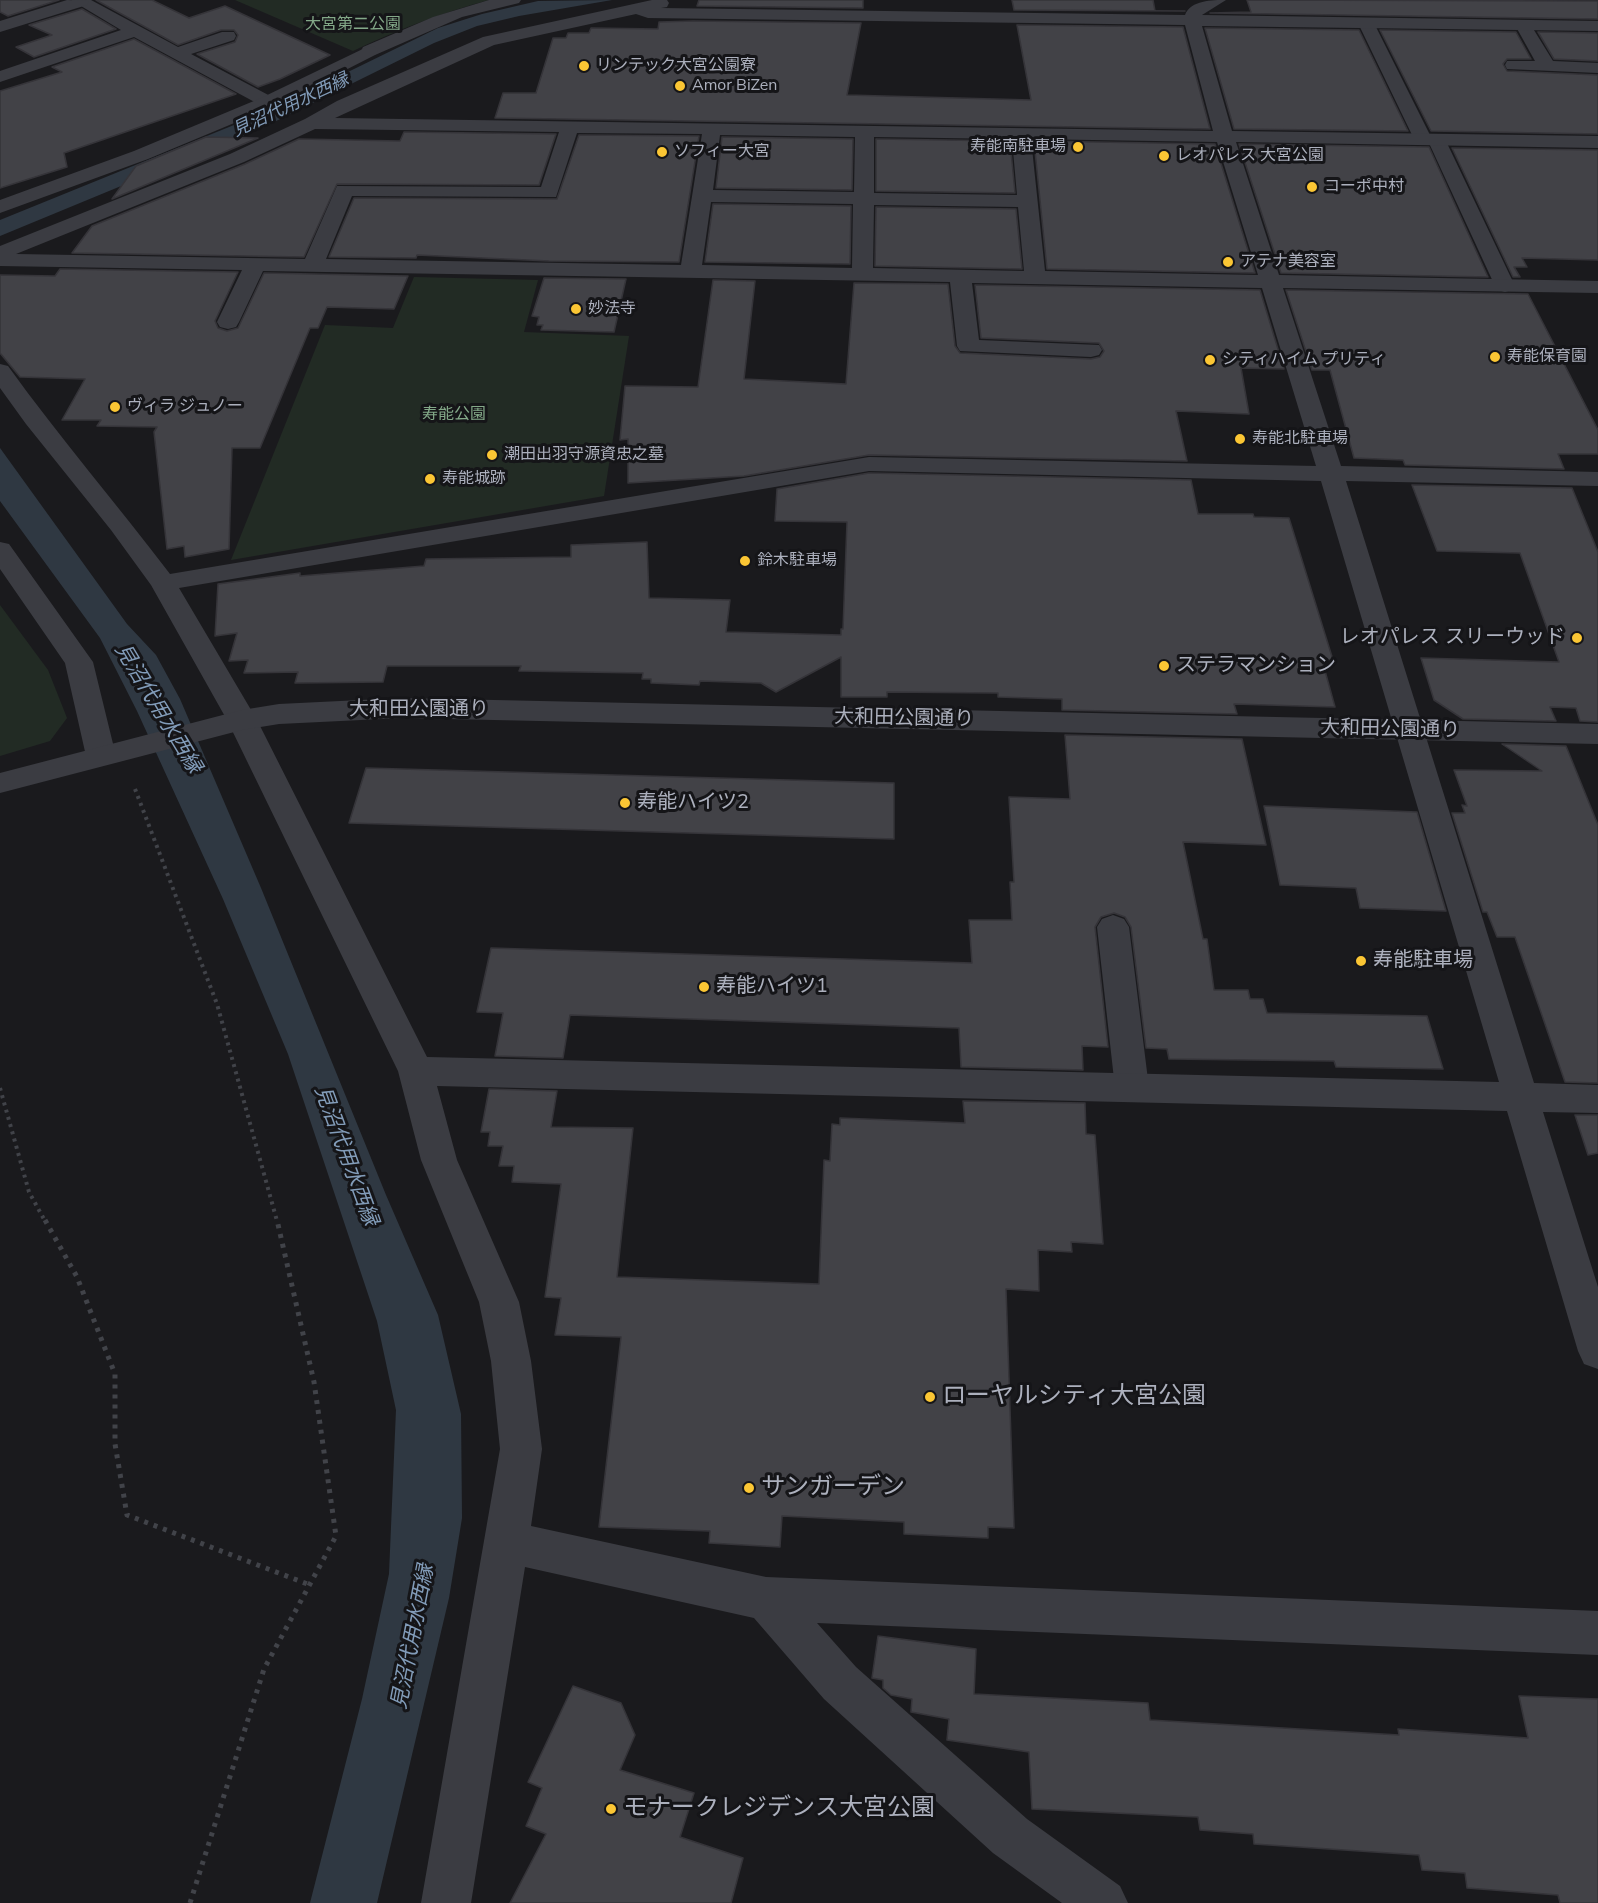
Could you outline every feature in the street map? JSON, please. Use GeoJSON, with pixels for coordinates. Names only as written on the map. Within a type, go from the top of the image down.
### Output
{"type":"FeatureCollection","features":[{"type":"Feature","properties":{"kind":"street"},"geometry":{"type":"LineString","coordinates":[[0,253],[237,158],[312,123],[344,105],[489,41],[677,0]]}},
{"type":"Feature","properties":{"kind":"street"},"geometry":{"type":"LineString","coordinates":[[1218,0],[1194,12],[1192,21],[1225,137],[1331,473],[1598,1351]]}},
{"type":"Feature","properties":{"kind":"street"},"geometry":{"type":"LineString","coordinates":[[0,27],[80,1]]}},
{"type":"Feature","properties":{"kind":"street"},"geometry":{"type":"LineString","coordinates":[[638,8],[648,13],[1598,26]]}},
{"type":"Feature","properties":{"kind":"street"},"geometry":{"type":"LineString","coordinates":[[0,240],[1,205],[141,155],[268,102],[369,51]]}},
{"type":"Feature","properties":{"kind":"street"},"geometry":{"type":"LineString","coordinates":[[312,123],[1598,142]]}},
{"type":"Feature","properties":{"kind":"street"},"geometry":{"type":"LineString","coordinates":[[313,266],[344,190],[549,193],[570,126]]}},
{"type":"Feature","properties":{"kind":"street"},"geometry":{"type":"LineString","coordinates":[[690,273],[712,128]]}},
{"type":"Feature","properties":{"kind":"street"},"geometry":{"type":"LineString","coordinates":[[862,275],[866,130]]}},
{"type":"Feature","properties":{"kind":"street"},"geometry":{"type":"LineString","coordinates":[[1021,132],[1035,278]]}},
{"type":"Feature","properties":{"kind":"street"},"geometry":{"type":"LineString","coordinates":[[701,196],[1028,201]]}},
{"type":"Feature","properties":{"kind":"street"},"geometry":{"type":"LineString","coordinates":[[0,260],[1598,287]]}},
{"type":"Feature","properties":{"kind":"street"},"geometry":{"type":"LineString","coordinates":[[228,322],[255,265]]}},
{"type":"Feature","properties":{"kind":"street"},"geometry":{"type":"LineString","coordinates":[[960,276],[968,346],[1091,350]]}},
{"type":"Feature","properties":{"kind":"street"},"geometry":{"type":"LineString","coordinates":[[0,371],[34,419],[120,525],[164,584],[227,723],[416,1071],[439,1160],[499,1302],[511,1361],[521,1449],[446,1903]]}},
{"type":"Feature","properties":{"kind":"street"},"geometry":{"type":"LineString","coordinates":[[164,584],[869,464],[1598,479]]}},
{"type":"Feature","properties":{"kind":"street"},"geometry":{"type":"LineString","coordinates":[[0,550],[79,662],[93,713],[122,751],[0,783]]}},
{"type":"Feature","properties":{"kind":"street","name":"大和田公園通り"},"geometry":{"type":"LineString","coordinates":[[122,751],[227,723],[279,714],[402,708],[1598,734]]}},
{"type":"Feature","properties":{"kind":"street"},"geometry":{"type":"LineString","coordinates":[[416,1071],[1598,1099]]}},
{"type":"Feature","properties":{"kind":"street"},"geometry":{"type":"LineString","coordinates":[[507,1542],[766,1599],[1598,1633]]}},
{"type":"Feature","properties":{"kind":"street"},"geometry":{"type":"LineString","coordinates":[[766,1599],[840,1683],[1010,1836],[1103,1903]]}},
{"type":"Feature","properties":{"kind":"lane"},"geometry":{"type":"LineString","coordinates":[[369,51],[438,20],[477,6],[513,0]]}},
{"type":"Feature","properties":{"kind":"lane"},"geometry":{"type":"LineString","coordinates":[[80,1],[268,102]]}},
{"type":"Feature","properties":{"kind":"lane"},"geometry":{"type":"LineString","coordinates":[[1366,23],[1430,139],[1505,286]]}},
{"type":"Feature","properties":{"kind":"lane"},"geometry":{"type":"LineString","coordinates":[[1523,25],[1547,66]]}},
{"type":"Feature","properties":{"kind":"lane"},"geometry":{"type":"LineString","coordinates":[[0,77],[135,31]]}},
{"type":"Feature","properties":{"kind":"lane"},"geometry":{"type":"LineString","coordinates":[[177,53],[228,36]]}},
{"type":"Feature","properties":{"kind":"lane"},"geometry":{"type":"LineString","coordinates":[[1514,65],[1596,68]]}},
{"type":"Feature","properties":{"kind":"lane"},"geometry":{"type":"LineString","coordinates":[[1113,927],[1132,1088]]}},
{"type":"Feature","properties":{"kind":"path"},"geometry":{"type":"LineString","coordinates":[[122,751],[217,1004],[284,1245],[314,1382],[336,1536],[264,1669],[190,1903]]}},
{"type":"Feature","properties":{"kind":"path"},"geometry":{"type":"LineString","coordinates":[[0,1088],[28,1192],[77,1277],[115,1374],[115,1444],[127,1515],[310,1585]]}},
{"type":"Feature","properties":{"kind":"green space","name":"大宮第二公園"},"geometry":{"type":"Polygon","coordinates":[[[235,0],[489,0],[420,22],[353,51],[235,0]]]}},
{"type":"Feature","properties":{"kind":"green space","name":"寿能公園"},"geometry":{"type":"Polygon","coordinates":[[[414,277],[538,280],[524,332],[629,336],[604,496],[231,560],[325,325],[393,328],[414,277]]]}},
{"type":"Feature","properties":{"kind":"green space"},"geometry":{"type":"Polygon","coordinates":[[[0,605],[48,670],[67,718],[50,741],[0,756],[0,605]]]}},
{"type":"Feature","properties":{"kind":"water","name":"見沼代用水西縁"},"geometry":{"type":"Polygon","coordinates":[[[612,0],[519,16],[477,26],[434,43],[264,127],[0,236],[0,220],[266,112],[438,28],[482,14],[538,1],[612,0]]]}},
{"type":"Feature","properties":{"kind":"water","name":"見沼代用水西縁"},"geometry":{"type":"Polygon","coordinates":[[[0,448],[127,624],[156,655],[180,699],[438,1315],[461,1414],[462,1518],[449,1598],[377,1903],[310,1903],[362,1699],[389,1574],[396,1410],[377,1321],[288,1054],[223,899],[137,711],[100,638],[0,501],[0,448]]]}},
{"type":"Feature","properties":{"kind":"building"},"geometry":{"type":"Polygon","coordinates":[[[0,0],[59,0],[8,16],[0,12],[0,0]]]}},
{"type":"Feature","properties":{"kind":"building"},"geometry":{"type":"Polygon","coordinates":[[[96,0],[152,0],[189,18],[225,6],[330,55],[258,87],[197,54],[235,42],[238,35],[234,30],[221,30],[178,45],[96,0]]]}},
{"type":"Feature","properties":{"kind":"building"},"geometry":{"type":"Polygon","coordinates":[[[699,0],[863,0],[863,8],[697,6],[699,0]]]}},
{"type":"Feature","properties":{"kind":"building"},"geometry":{"type":"Polygon","coordinates":[[[1012,0],[1153,0],[1155,11],[1014,10],[1012,0]]]}},
{"type":"Feature","properties":{"kind":"building"},"geometry":{"type":"Polygon","coordinates":[[[1247,0],[1598,1],[1598,19],[1210,13],[1251,12],[1247,0]]]}},
{"type":"Feature","properties":{"kind":"building"},"geometry":{"type":"Polygon","coordinates":[[[82,9],[116,29],[34,57],[16,47],[52,35],[29,25],[82,9]]]}},
{"type":"Feature","properties":{"kind":"building"},"geometry":{"type":"Polygon","coordinates":[[[659,22],[861,23],[847,95],[1031,100],[1017,25],[1183,27],[1210,129],[495,118],[503,93],[536,93],[553,38],[566,38],[568,33],[589,33],[591,28],[658,29],[659,22]]]}},
{"type":"Feature","properties":{"kind":"building"},"geometry":{"type":"Polygon","coordinates":[[[1205,28],[1359,30],[1408,131],[1234,129],[1205,28]]]}},
{"type":"Feature","properties":{"kind":"building"},"geometry":{"type":"Polygon","coordinates":[[[1380,30],[1516,32],[1531,59],[1507,59],[1503,64],[1507,71],[1598,75],[1598,134],[1431,131],[1380,30]]]}},
{"type":"Feature","properties":{"kind":"building"},"geometry":{"type":"Polygon","coordinates":[[[1538,32],[1598,33],[1598,61],[1554,59],[1538,32]]]}},
{"type":"Feature","properties":{"kind":"building"},"geometry":{"type":"Polygon","coordinates":[[[134,39],[236,94],[64,153],[67,167],[0,188],[0,91],[62,72],[52,67],[134,39]]]}},
{"type":"Feature","properties":{"kind":"building"},"geometry":{"type":"Polygon","coordinates":[[[404,132],[556,134],[539,185],[337,184],[304,257],[72,253],[92,226],[245,164],[299,139],[400,141],[404,132]]]}},
{"type":"Feature","properties":{"kind":"building"},"geometry":{"type":"Polygon","coordinates":[[[579,135],[699,136],[679,262],[549,261],[417,255],[416,258],[329,257],[354,198],[557,199],[579,135]]]}},
{"type":"Feature","properties":{"kind":"building"},"geometry":{"type":"Polygon","coordinates":[[[206,137],[258,138],[112,199],[136,166],[206,137]]]}},
{"type":"Feature","properties":{"kind":"building"},"geometry":{"type":"Polygon","coordinates":[[[722,137],[853,139],[852,190],[716,188],[722,137]]]}},
{"type":"Feature","properties":{"kind":"building"},"geometry":{"type":"Polygon","coordinates":[[[876,139],[1010,141],[1015,193],[876,191],[876,139]]]}},
{"type":"Feature","properties":{"kind":"building"},"geometry":{"type":"Polygon","coordinates":[[[1034,141],[1215,144],[1255,273],[1047,269],[1034,141]]]}},
{"type":"Feature","properties":{"kind":"building"},"geometry":{"type":"Polygon","coordinates":[[[1239,144],[1429,147],[1488,277],[1281,273],[1239,144]]]}},
{"type":"Feature","properties":{"kind":"building"},"geometry":{"type":"Polygon","coordinates":[[[1452,148],[1598,150],[1598,260],[1522,258],[1527,267],[1514,267],[1520,277],[1513,277],[1452,148]]]}},
{"type":"Feature","properties":{"kind":"building"},"geometry":{"type":"Polygon","coordinates":[[[713,204],[851,206],[850,264],[705,262],[713,204]]]}},
{"type":"Feature","properties":{"kind":"building"},"geometry":{"type":"Polygon","coordinates":[[[876,207],[1016,209],[1022,269],[875,266],[876,207]]]}},
{"type":"Feature","properties":{"kind":"building"},"geometry":{"type":"Polygon","coordinates":[[[60,269],[238,272],[215,321],[218,328],[227,331],[238,328],[264,273],[408,276],[394,309],[327,307],[318,328],[310,328],[260,448],[232,448],[229,549],[185,557],[184,546],[167,549],[154,432],[157,427],[97,426],[101,420],[62,420],[85,379],[20,377],[0,353],[0,275],[55,276],[60,269]]]}},
{"type":"Feature","properties":{"kind":"building","name":"妙法寺"},"geometry":{"type":"Polygon","coordinates":[[[544,278],[626,279],[614,332],[541,330],[543,325],[537,325],[539,317],[532,316],[544,278]]]}},
{"type":"Feature","properties":{"kind":"building"},"geometry":{"type":"Polygon","coordinates":[[[713,280],[755,281],[744,379],[846,384],[854,283],[948,284],[955,346],[960,353],[1091,359],[1100,357],[1104,351],[1099,343],[981,338],[975,285],[1260,290],[1284,369],[1241,368],[1249,414],[1176,411],[1187,461],[869,455],[744,476],[628,483],[628,439],[620,440],[625,386],[698,387],[713,280]]]}},
{"type":"Feature","properties":{"kind":"building"},"geometry":{"type":"Polygon","coordinates":[[[1286,290],[1528,294],[1598,430],[1598,454],[1558,454],[1564,469],[1405,465],[1403,460],[1354,458],[1330,370],[1312,370],[1286,290]]]}},
{"type":"Feature","properties":{"kind":"building"},"geometry":{"type":"Polygon","coordinates":[[[869,473],[1191,480],[1198,514],[1253,514],[1254,517],[1289,518],[1333,660],[1322,660],[1335,707],[1234,704],[1237,714],[1062,710],[1062,699],[998,697],[998,693],[887,692],[887,697],[841,697],[841,657],[776,692],[761,683],[700,681],[699,685],[651,683],[651,679],[642,679],[643,673],[519,671],[521,666],[387,666],[383,682],[295,683],[298,672],[244,673],[248,660],[229,661],[237,633],[215,636],[218,584],[300,573],[300,576],[424,566],[426,559],[571,557],[571,545],[647,542],[649,598],[730,600],[726,632],[841,635],[847,522],[775,521],[777,489],[869,473]]]}},
{"type":"Feature","properties":{"kind":"building"},"geometry":{"type":"Polygon","coordinates":[[[1412,485],[1572,488],[1598,552],[1598,722],[1580,721],[1576,708],[1550,707],[1556,721],[1463,719],[1434,700],[1421,658],[1559,662],[1520,553],[1437,551],[1412,485]]]}},
{"type":"Feature","properties":{"kind":"building"},"geometry":{"type":"Polygon","coordinates":[[[1065,735],[1242,739],[1266,845],[1183,842],[1203,939],[1207,939],[1214,990],[1248,990],[1250,999],[1263,999],[1267,1013],[1427,1016],[1443,1069],[1336,1067],[1334,1061],[1169,1059],[1167,1049],[1146,1048],[1131,927],[1125,917],[1114,913],[1101,917],[1095,927],[1108,1047],[1082,1046],[1083,1070],[961,1067],[959,1028],[570,1015],[563,1058],[495,1056],[503,1013],[477,1012],[491,948],[972,963],[969,920],[1012,920],[1010,882],[1014,882],[1009,797],[1070,799],[1065,735]]]}},
{"type":"Feature","properties":{"kind":"building"},"geometry":{"type":"Polygon","coordinates":[[[1502,744],[1566,746],[1598,825],[1598,1083],[1565,1082],[1515,937],[1497,937],[1487,912],[1483,912],[1452,813],[1465,813],[1462,805],[1467,806],[1454,770],[1542,771],[1502,744]]]}},
{"type":"Feature","properties":{"kind":"building","name":"寿能ハイツ2"},"geometry":{"type":"Polygon","coordinates":[[[366,768],[894,783],[894,839],[349,823],[366,768]]]}},
{"type":"Feature","properties":{"kind":"building"},"geometry":{"type":"Polygon","coordinates":[[[1264,806],[1417,812],[1446,911],[1360,908],[1356,888],[1280,885],[1264,806]]]}},
{"type":"Feature","properties":{"kind":"building"},"geometry":{"type":"Polygon","coordinates":[[[489,1089],[557,1091],[551,1127],[633,1128],[617,1277],[819,1284],[824,1160],[830,1161],[832,1124],[840,1125],[840,1118],[965,1123],[963,1101],[1085,1103],[1086,1134],[1095,1135],[1103,1244],[1071,1242],[1072,1252],[1038,1250],[1039,1291],[1006,1289],[1014,1528],[988,1527],[988,1538],[904,1534],[904,1522],[782,1516],[780,1547],[709,1543],[710,1531],[599,1527],[621,1337],[555,1335],[561,1298],[545,1297],[561,1184],[512,1182],[514,1166],[499,1166],[503,1146],[488,1146],[490,1132],[481,1132],[489,1089]]]}},
{"type":"Feature","properties":{"kind":"building"},"geometry":{"type":"Polygon","coordinates":[[[1575,1115],[1598,1115],[1598,1153],[1588,1155],[1575,1115]]]}},
{"type":"Feature","properties":{"kind":"building"},"geometry":{"type":"Polygon","coordinates":[[[878,1636],[976,1649],[974,1694],[1148,1703],[1150,1720],[1399,1735],[1398,1729],[1528,1738],[1519,1696],[1598,1699],[1598,1903],[1560,1903],[1558,1895],[1467,1888],[1465,1873],[1422,1870],[1419,1855],[1254,1844],[1253,1834],[1200,1830],[1198,1817],[1032,1809],[1029,1752],[947,1740],[949,1719],[911,1712],[912,1699],[891,1695],[883,1688],[883,1680],[872,1678],[878,1636]]]}},
{"type":"Feature","properties":{"kind":"building","name":"モナークレジデンス大宮公園"},"geometry":{"type":"Polygon","coordinates":[[[573,1686],[621,1703],[635,1735],[620,1770],[694,1793],[680,1837],[743,1858],[731,1903],[510,1903],[546,1834],[526,1826],[542,1788],[528,1782],[573,1686]]]}},
{"type":"Feature","properties":{"kind":"place","name":"リンテック大宮公園寮"},"geometry":{"type":"Point","coordinates":[584,66]}},
{"type":"Feature","properties":{"kind":"place","name":"Amor BiZen"},"geometry":{"type":"Point","coordinates":[680,86]}},
{"type":"Feature","properties":{"kind":"place","name":"寿能南駐車場"},"geometry":{"type":"Point","coordinates":[1078,147]}},
{"type":"Feature","properties":{"kind":"place","name":"ソフィー大宮"},"geometry":{"type":"Point","coordinates":[662,152]}},
{"type":"Feature","properties":{"kind":"place","name":"レオパレス 大宮公園"},"geometry":{"type":"Point","coordinates":[1164,156]}},
{"type":"Feature","properties":{"kind":"place","name":"コーポ中村"},"geometry":{"type":"Point","coordinates":[1312,187]}},
{"type":"Feature","properties":{"kind":"place","name":"アテナ美容室"},"geometry":{"type":"Point","coordinates":[1228,262]}},
{"type":"Feature","properties":{"kind":"place","name":"妙法寺"},"geometry":{"type":"Point","coordinates":[576,309]}},
{"type":"Feature","properties":{"kind":"place","name":"寿能保育園"},"geometry":{"type":"Point","coordinates":[1495,357]}},
{"type":"Feature","properties":{"kind":"place","name":"シティハイム プリティ"},"geometry":{"type":"Point","coordinates":[1210,360]}},
{"type":"Feature","properties":{"kind":"place","name":"ヴィラ ジュノー"},"geometry":{"type":"Point","coordinates":[115,407]}},
{"type":"Feature","properties":{"kind":"place","name":"寿能北駐車場"},"geometry":{"type":"Point","coordinates":[1240,439]}},
{"type":"Feature","properties":{"kind":"place","name":"潮田出羽守源資忠之墓"},"geometry":{"type":"Point","coordinates":[492,455]}},
{"type":"Feature","properties":{"kind":"place","name":"寿能城跡"},"geometry":{"type":"Point","coordinates":[430,479]}},
{"type":"Feature","properties":{"kind":"place","name":"鈴木駐車場"},"geometry":{"type":"Point","coordinates":[745,561]}},
{"type":"Feature","properties":{"kind":"place","name":"レオパレス スリーウッド"},"geometry":{"type":"Point","coordinates":[1577,638]}},
{"type":"Feature","properties":{"kind":"place","name":"ステラマンション"},"geometry":{"type":"Point","coordinates":[1164,666]}},
{"type":"Feature","properties":{"kind":"place","name":"寿能ハイツ2"},"geometry":{"type":"Point","coordinates":[625,803]}},
{"type":"Feature","properties":{"kind":"place","name":"寿能駐車場"},"geometry":{"type":"Point","coordinates":[1361,961]}},
{"type":"Feature","properties":{"kind":"place","name":"寿能ハイツ1"},"geometry":{"type":"Point","coordinates":[704,987]}},
{"type":"Feature","properties":{"kind":"place","name":"ローヤルシティ大宮公園"},"geometry":{"type":"Point","coordinates":[930,1397]}},
{"type":"Feature","properties":{"kind":"place","name":"サンガーデン"},"geometry":{"type":"Point","coordinates":[749,1488]}},
{"type":"Feature","properties":{"kind":"place","name":"モナークレジデンス大宮公園"},"geometry":{"type":"Point","coordinates":[611,1809]}}]}
